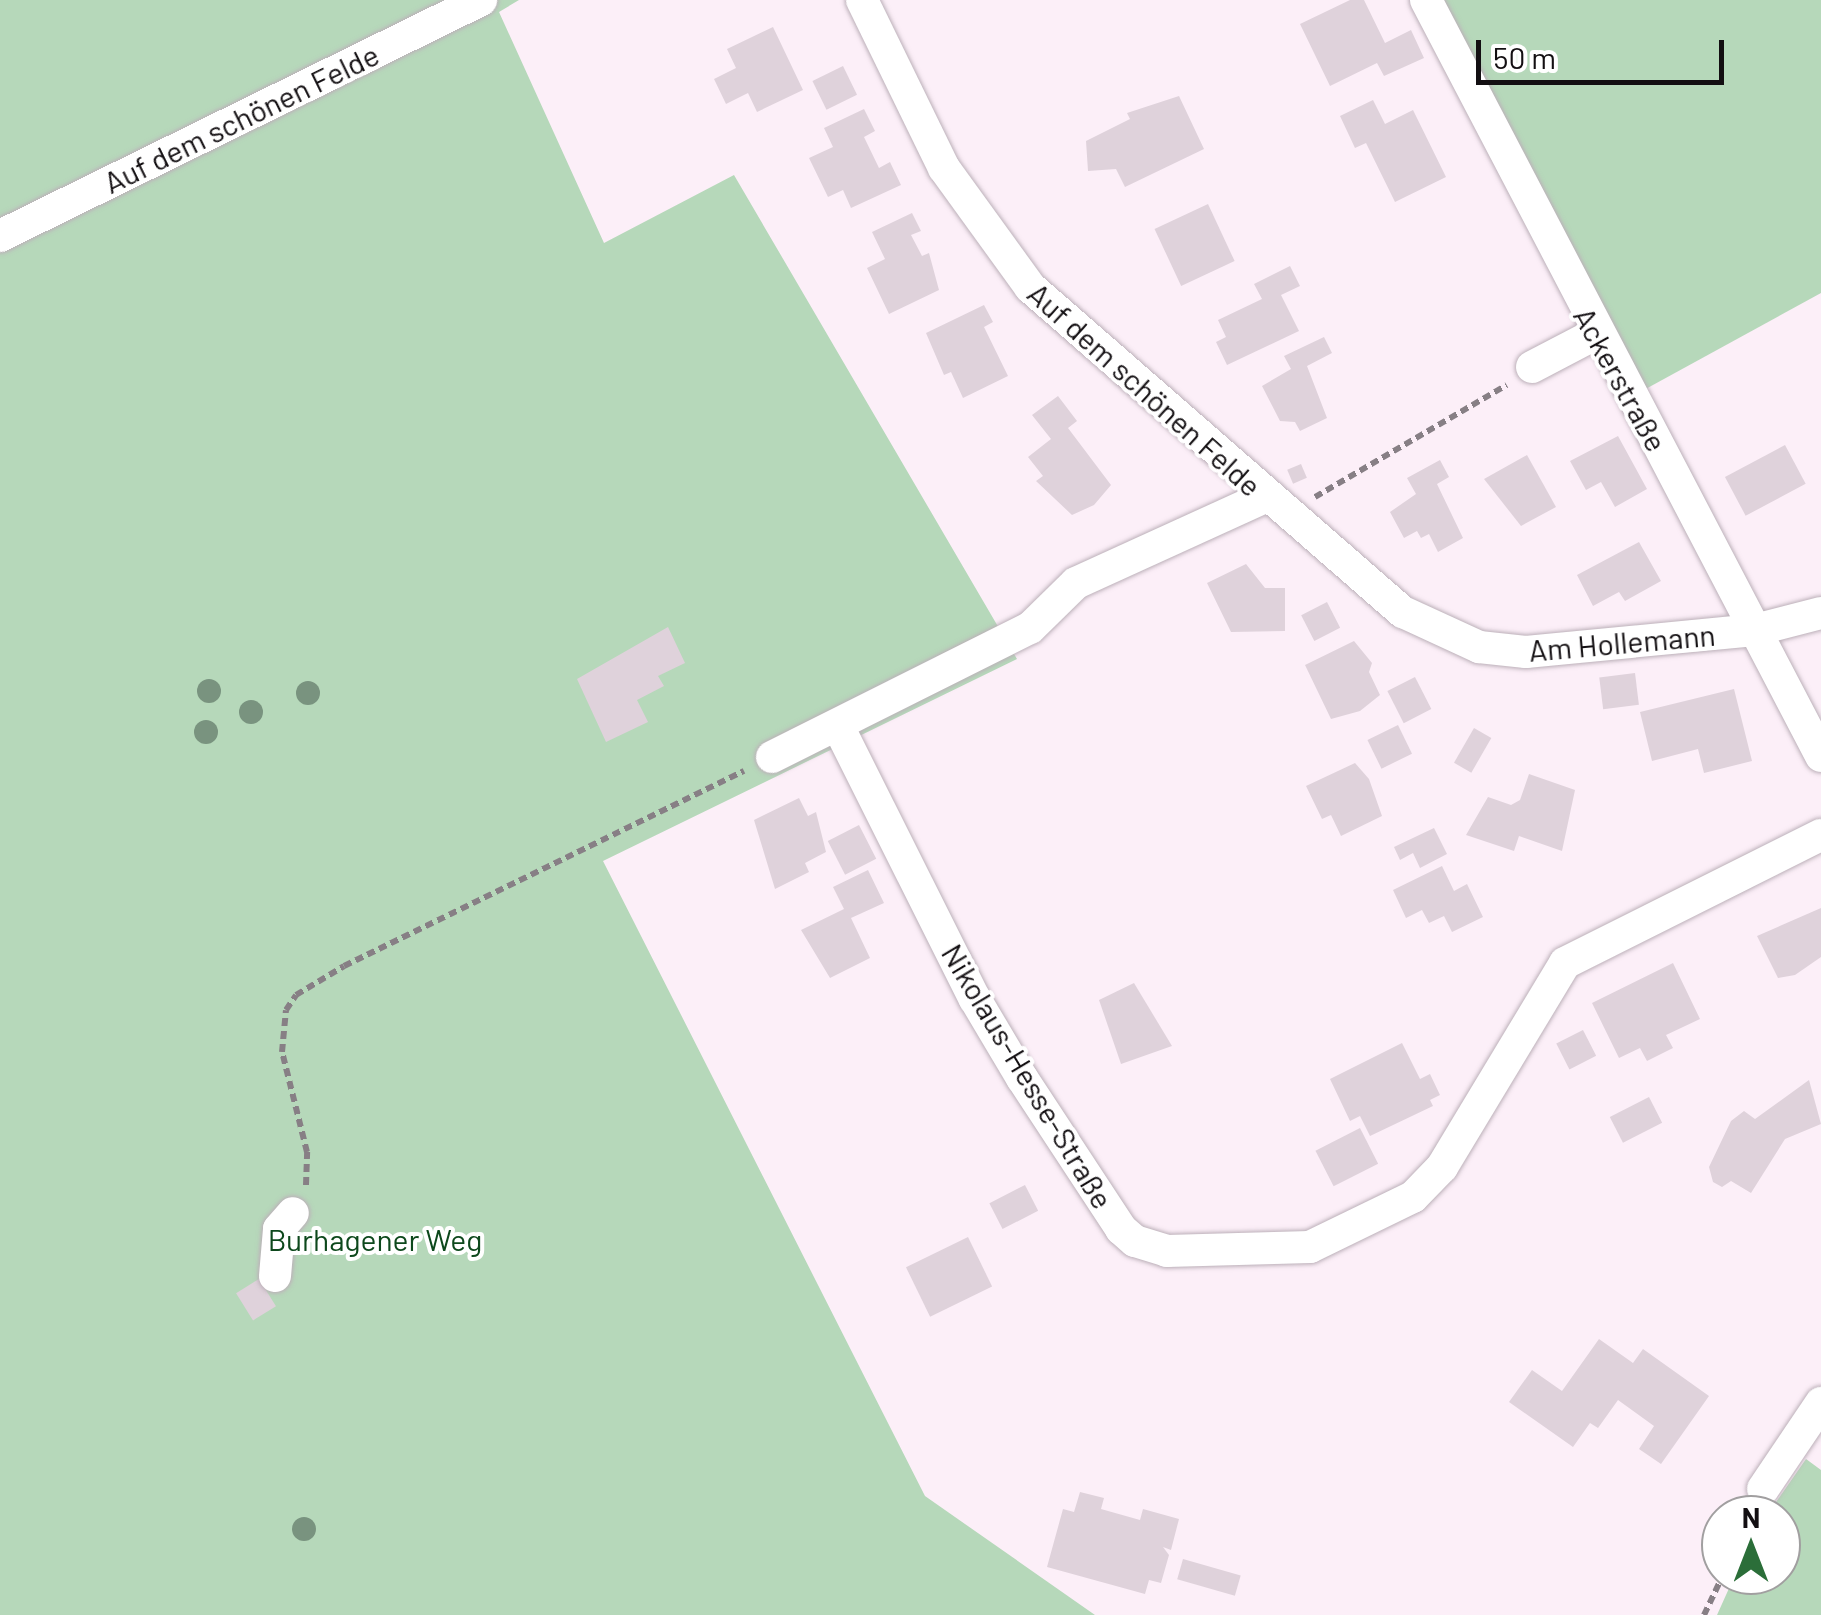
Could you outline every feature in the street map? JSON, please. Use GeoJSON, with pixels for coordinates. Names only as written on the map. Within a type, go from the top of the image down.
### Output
{"type":"FeatureCollection","features":[{"type":"Feature","properties":{"kind":"street","name":"Auf dem schönen Felde"},"geometry":{"type":"LineString","coordinates":[[0,236],[481,0]]}},
{"type":"Feature","properties":{"kind":"street","name":"Auf dem schönen Felde"},"geometry":{"type":"LineString","coordinates":[[862,0],[944,168],[1004,259],[1091,346],[1275,506]]}},
{"type":"Feature","properties":{"kind":"street","name":"Ackerstraße"},"geometry":{"type":"LineString","coordinates":[[1426,0],[1595,334],[1821,756]]}},
{"type":"Feature","properties":{"kind":"street"},"geometry":{"type":"LineString","coordinates":[[1532,367],[1595,334]]}},
{"type":"Feature","properties":{"kind":"street","name":"Am Hollemann"},"geometry":{"type":"LineString","coordinates":[[1275,506],[1403,612],[1480,647],[1553,652],[1755,630],[1821,613]]}},
{"type":"Feature","properties":{"kind":"street"},"geometry":{"type":"LineString","coordinates":[[772,757],[839,728],[1038,623],[1076,582],[1275,506]]}},
{"type":"Feature","properties":{"kind":"street","name":"Nikolaus-Hesse-Straße"},"geometry":{"type":"LineString","coordinates":[[839,728],[975,999],[1022,1078],[1122,1229],[1135,1241],[1168,1251],[1310,1247],[1413,1196],[1442,1167],[1565,963],[1821,835]]}},
{"type":"Feature","properties":{"kind":"street"},"geometry":{"type":"LineString","coordinates":[[275,1276],[280,1228],[293,1213]]}},
{"type":"Feature","properties":{"kind":"street"},"geometry":{"type":"LineString","coordinates":[[1762,1490],[1821,1403]]}},
{"type":"Feature","properties":{"kind":"path"},"geometry":{"type":"LineString","coordinates":[[1275,506],[1532,367]]}},
{"type":"Feature","properties":{"kind":"path"},"geometry":{"type":"LineString","coordinates":[[293,1213],[308,1175],[282,1052],[286,1010],[296,996],[344,966],[772,757]]}},
{"type":"Feature","properties":{"kind":"green space","name":"Burhagener Weg"},"geometry":{"type":"Polygon","coordinates":[[[0,0],[519,0],[499,12],[604,243],[734,175],[1017,659],[603,861],[925,1496],[1095,1615],[0,1615],[0,0]]]}},
{"type":"Feature","properties":{"kind":"green space"},"geometry":{"type":"Polygon","coordinates":[[[1443,0],[1821,0],[1821,293],[1642,391],[1443,0]]]}},
{"type":"Feature","properties":{"kind":"green space"},"geometry":{"type":"Polygon","coordinates":[[[1806,1459],[1821,1470],[1821,1615],[1717,1615],[1726,1595],[1801,1595],[1801,1495],[1781,1495],[1806,1459]]]}},
{"type":"Feature","properties":{"kind":"building"},"geometry":{"type":"Polygon","coordinates":[[[1350,0],[1364,0],[1385,43],[1411,30],[1424,58],[1384,76],[1377,63],[1330,86],[1300,24],[1350,0]]]}},
{"type":"Feature","properties":{"kind":"building"},"geometry":{"type":"Polygon","coordinates":[[[773,27],[803,90],[757,112],[748,93],[726,104],[714,79],[736,68],[727,49],[773,27]]]}},
{"type":"Feature","properties":{"kind":"building"},"geometry":{"type":"Polygon","coordinates":[[[843,66],[857,95],[826,110],[812,81],[843,66]]]}},
{"type":"Feature","properties":{"kind":"building"},"geometry":{"type":"Polygon","coordinates":[[[1179,96],[1204,149],[1125,187],[1116,169],[1088,171],[1086,141],[1130,119],[1127,113],[1179,96]]]}},
{"type":"Feature","properties":{"kind":"building"},"geometry":{"type":"Polygon","coordinates":[[[1373,100],[1385,124],[1413,110],[1446,177],[1395,202],[1366,143],[1355,148],[1340,116],[1373,100]]]}},
{"type":"Feature","properties":{"kind":"building"},"geometry":{"type":"Polygon","coordinates":[[[864,109],[875,131],[864,137],[879,168],[890,162],[901,185],[851,208],[843,190],[828,197],[809,158],[833,147],[824,128],[864,109]]]}},
{"type":"Feature","properties":{"kind":"building"},"geometry":{"type":"Polygon","coordinates":[[[1208,204],[1235,261],[1181,286],[1155,229],[1208,204]]]}},
{"type":"Feature","properties":{"kind":"building"},"geometry":{"type":"Polygon","coordinates":[[[912,213],[921,231],[911,235],[922,256],[929,253],[939,290],[889,314],[867,268],[885,259],[872,232],[912,213]]]}},
{"type":"Feature","properties":{"kind":"building"},"geometry":{"type":"Polygon","coordinates":[[[1290,266],[1300,286],[1281,295],[1299,331],[1227,365],[1216,342],[1226,337],[1218,320],[1262,299],[1254,284],[1290,266]]]}},
{"type":"Feature","properties":{"kind":"building"},"geometry":{"type":"Polygon","coordinates":[[[984,305],[993,322],[984,327],[1008,376],[963,398],[951,372],[944,375],[926,333],[984,305]]]}},
{"type":"Feature","properties":{"kind":"building"},"geometry":{"type":"Polygon","coordinates":[[[1324,337],[1332,353],[1307,366],[1327,418],[1300,431],[1295,422],[1280,421],[1262,386],[1291,369],[1284,356],[1324,337]]]}},
{"type":"Feature","properties":{"kind":"building"},"geometry":{"type":"Polygon","coordinates":[[[1058,396],[1077,421],[1068,428],[1111,485],[1094,505],[1072,515],[1036,481],[1043,476],[1028,457],[1051,439],[1032,415],[1058,396]]]}},
{"type":"Feature","properties":{"kind":"building"},"geometry":{"type":"Polygon","coordinates":[[[1618,436],[1647,489],[1615,507],[1601,482],[1586,490],[1570,461],[1618,436]]]}},
{"type":"Feature","properties":{"kind":"building"},"geometry":{"type":"Polygon","coordinates":[[[1785,445],[1806,484],[1746,516],[1725,477],[1785,445]]]}},
{"type":"Feature","properties":{"kind":"building"},"geometry":{"type":"Polygon","coordinates":[[[1527,455],[1556,507],[1521,526],[1484,479],[1527,455]]]}},
{"type":"Feature","properties":{"kind":"building"},"geometry":{"type":"Polygon","coordinates":[[[1440,460],[1449,477],[1437,484],[1463,538],[1438,552],[1429,534],[1421,538],[1417,531],[1404,538],[1390,512],[1416,494],[1407,478],[1440,460]]]}},
{"type":"Feature","properties":{"kind":"building"},"geometry":{"type":"Polygon","coordinates":[[[1301,464],[1307,478],[1293,484],[1287,470],[1301,464]]]}},
{"type":"Feature","properties":{"kind":"building"},"geometry":{"type":"Polygon","coordinates":[[[1639,542],[1661,581],[1625,601],[1619,592],[1593,606],[1577,575],[1639,542]]]}},
{"type":"Feature","properties":{"kind":"building"},"geometry":{"type":"Polygon","coordinates":[[[1246,564],[1265,588],[1285,588],[1285,631],[1231,632],[1207,583],[1246,564]]]}},
{"type":"Feature","properties":{"kind":"building"},"geometry":{"type":"Polygon","coordinates":[[[1327,602],[1340,628],[1314,641],[1301,615],[1327,602]]]}},
{"type":"Feature","properties":{"kind":"building"},"geometry":{"type":"Polygon","coordinates":[[[668,627],[685,663],[658,676],[664,686],[637,700],[648,722],[606,742],[577,679],[668,627]]]}},
{"type":"Feature","properties":{"kind":"building"},"geometry":{"type":"Polygon","coordinates":[[[1354,641],[1372,663],[1369,672],[1380,695],[1360,711],[1331,719],[1305,665],[1354,641]]]}},
{"type":"Feature","properties":{"kind":"building"},"geometry":{"type":"Polygon","coordinates":[[[1635,673],[1639,705],[1603,709],[1599,677],[1635,673]]]}},
{"type":"Feature","properties":{"kind":"building"},"geometry":{"type":"Polygon","coordinates":[[[1415,677],[1431,709],[1404,723],[1387,691],[1415,677]]]}},
{"type":"Feature","properties":{"kind":"building"},"geometry":{"type":"Polygon","coordinates":[[[1734,689],[1752,761],[1704,773],[1698,749],[1652,761],[1640,712],[1734,689]]]}},
{"type":"Feature","properties":{"kind":"building"},"geometry":{"type":"Polygon","coordinates":[[[1398,725],[1412,754],[1381,769],[1367,740],[1398,725]]]}},
{"type":"Feature","properties":{"kind":"building"},"geometry":{"type":"Polygon","coordinates":[[[1474,728],[1491,738],[1471,773],[1454,763],[1474,728]]]}},
{"type":"Feature","properties":{"kind":"building"},"geometry":{"type":"Polygon","coordinates":[[[1355,763],[1369,779],[1382,816],[1341,836],[1331,815],[1322,819],[1306,786],[1355,763]]]}},
{"type":"Feature","properties":{"kind":"building"},"geometry":{"type":"Polygon","coordinates":[[[1529,774],[1575,790],[1562,851],[1519,836],[1514,851],[1466,835],[1488,797],[1511,805],[1520,800],[1529,774]]]}},
{"type":"Feature","properties":{"kind":"building"},"geometry":{"type":"Polygon","coordinates":[[[799,798],[808,816],[816,812],[826,852],[805,863],[809,872],[775,889],[754,820],[799,798]]]}},
{"type":"Feature","properties":{"kind":"building"},"geometry":{"type":"Polygon","coordinates":[[[859,825],[876,859],[845,875],[828,841],[859,825]]]}},
{"type":"Feature","properties":{"kind":"building"},"geometry":{"type":"Polygon","coordinates":[[[1434,828],[1447,854],[1420,868],[1413,853],[1400,860],[1394,847],[1434,828]]]}},
{"type":"Feature","properties":{"kind":"building"},"geometry":{"type":"Polygon","coordinates":[[[1442,866],[1454,891],[1467,884],[1483,917],[1452,932],[1444,916],[1429,923],[1422,910],[1406,918],[1393,890],[1442,866]]]}},
{"type":"Feature","properties":{"kind":"building"},"geometry":{"type":"Polygon","coordinates":[[[868,870],[884,903],[851,918],[870,958],[830,978],[801,930],[844,909],[833,887],[868,870]]]}},
{"type":"Feature","properties":{"kind":"building"},"geometry":{"type":"Polygon","coordinates":[[[1821,908],[1821,957],[1795,975],[1778,978],[1757,936],[1821,908]]]}},
{"type":"Feature","properties":{"kind":"building"},"geometry":{"type":"Polygon","coordinates":[[[1673,963],[1700,1019],[1666,1035],[1673,1048],[1647,1061],[1640,1048],[1619,1058],[1592,1003],[1673,963]]]}},
{"type":"Feature","properties":{"kind":"building"},"geometry":{"type":"Polygon","coordinates":[[[1134,983],[1172,1046],[1121,1064],[1099,1000],[1134,983]]]}},
{"type":"Feature","properties":{"kind":"building"},"geometry":{"type":"Polygon","coordinates":[[[1583,1030],[1596,1056],[1569,1069],[1556,1044],[1583,1030]]]}},
{"type":"Feature","properties":{"kind":"building"},"geometry":{"type":"Polygon","coordinates":[[[1402,1043],[1420,1079],[1430,1074],[1440,1095],[1430,1100],[1433,1106],[1370,1136],[1360,1116],[1350,1121],[1330,1079],[1402,1043]]]}},
{"type":"Feature","properties":{"kind":"building"},"geometry":{"type":"Polygon","coordinates":[[[1809,1080],[1821,1124],[1785,1139],[1751,1193],[1731,1181],[1722,1187],[1713,1182],[1709,1167],[1731,1121],[1744,1111],[1755,1119],[1809,1080]]]}},
{"type":"Feature","properties":{"kind":"building"},"geometry":{"type":"Polygon","coordinates":[[[1649,1097],[1662,1123],[1623,1143],[1610,1117],[1649,1097]]]}},
{"type":"Feature","properties":{"kind":"building"},"geometry":{"type":"Polygon","coordinates":[[[1360,1128],[1378,1164],[1334,1186],[1315,1151],[1360,1128]]]}},
{"type":"Feature","properties":{"kind":"building"},"geometry":{"type":"Polygon","coordinates":[[[1025,1185],[1038,1211],[1003,1229],[989,1203],[1025,1185]]]}},
{"type":"Feature","properties":{"kind":"building"},"geometry":{"type":"Polygon","coordinates":[[[968,1237],[992,1286],[930,1317],[906,1267],[968,1237]]]}},
{"type":"Feature","properties":{"kind":"building"},"geometry":{"type":"Polygon","coordinates":[[[259,1279],[276,1306],[253,1320],[236,1293],[259,1279]]]}},
{"type":"Feature","properties":{"kind":"building"},"geometry":{"type":"Polygon","coordinates":[[[1599,1339],[1633,1363],[1643,1349],[1709,1396],[1661,1464],[1639,1449],[1654,1426],[1618,1400],[1598,1428],[1590,1423],[1573,1447],[1509,1402],[1532,1370],[1562,1391],[1599,1339]]]}},
{"type":"Feature","properties":{"kind":"building"},"geometry":{"type":"Polygon","coordinates":[[[1080,1492],[1104,1498],[1101,1509],[1140,1520],[1143,1509],[1179,1519],[1171,1550],[1163,1547],[1169,1555],[1161,1583],[1149,1580],[1145,1594],[1047,1567],[1063,1509],[1074,1512],[1080,1492]]]}},
{"type":"Feature","properties":{"kind":"building"},"geometry":{"type":"Polygon","coordinates":[[[1183,1559],[1241,1576],[1235,1596],[1177,1579],[1183,1559]]]}}]}
